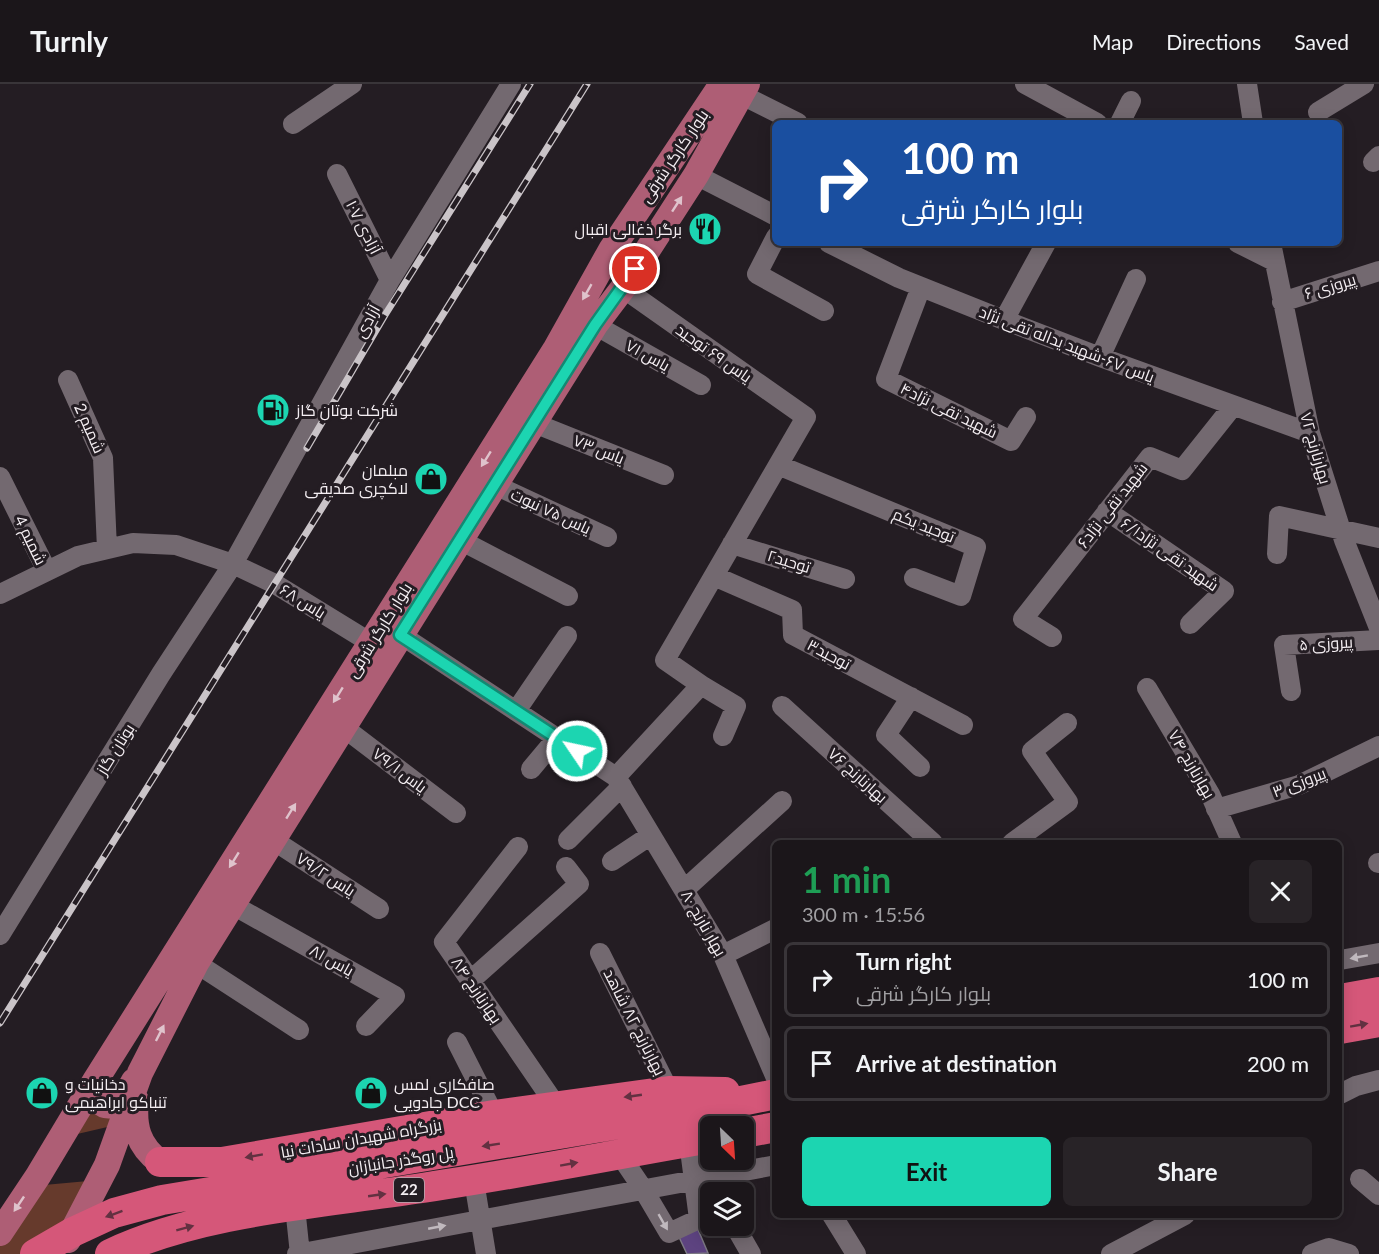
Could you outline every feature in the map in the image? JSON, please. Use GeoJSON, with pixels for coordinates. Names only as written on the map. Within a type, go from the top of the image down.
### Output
{"type":"FeatureCollection","features":[{"type":"Feature","properties":{"kind":"highway"},"geometry":{"type":"LineString","coordinates":[[1342,999],[1379,992]]}},
{"type":"Feature","properties":{"kind":"highway"},"geometry":{"type":"LineString","coordinates":[[1342,1029],[1379,1022]]}},
{"type":"Feature","properties":{"kind":"highway","name":"بزرگراه شهیدان سادات نیا"},"geometry":{"type":"LineString","coordinates":[[160,1162],[222,1161],[494,1115],[669,1090],[772,1094]]}},
{"type":"Feature","properties":{"kind":"highway","name":"پل روگذر جانبازان"},"geometry":{"type":"LineString","coordinates":[[35,1254],[114,1212],[162,1200],[667,1116],[772,1095]]}},
{"type":"Feature","properties":{"kind":"highway"},"geometry":{"type":"LineString","coordinates":[[754,1131],[772,1128]]}},
{"type":"Feature","properties":{"kind":"highway","name":"22"},"geometry":{"type":"LineString","coordinates":[[110,1254],[147,1248],[160,1234],[226,1217],[474,1180],[700,1140]]}},
{"type":"Feature","properties":{"kind":"highway"},"geometry":{"type":"LineString","coordinates":[[222,1161],[210,1179],[209,1190],[214,1202],[226,1217]]}},
{"type":"Feature","properties":{"kind":"main road","name":"بلوار کارگر شرقی"},"geometry":{"type":"LineString","coordinates":[[59,1254],[79,1221],[107,1165],[140,1072],[196,963],[595,325],[696,175],[736,87]]}},
{"type":"Feature","properties":{"kind":"main road","name":"بلوار کارگر شرقی"},"geometry":{"type":"LineString","coordinates":[[0,1233],[38,1176],[95,1081],[555,350],[611,250],[736,87]]}},
{"type":"Feature","properties":{"kind":"main road"},"geometry":{"type":"LineString","coordinates":[[95,1081],[96,1097],[102,1103],[112,1104],[122,1100],[140,1072]]}},
{"type":"Feature","properties":{"kind":"main road"},"geometry":{"type":"LineString","coordinates":[[140,1072],[135,1112],[136,1130],[146,1150],[160,1162]]}},
{"type":"Feature","properties":{"kind":"street"},"geometry":{"type":"LineString","coordinates":[[293,124],[352,84]]}},
{"type":"Feature","properties":{"kind":"street","name":"آزادی"},"geometry":{"type":"LineString","coordinates":[[233,564],[390,280],[511,84]]}},
{"type":"Feature","properties":{"kind":"street"},"geometry":{"type":"LineString","coordinates":[[1025,84],[1091,120]]}},
{"type":"Feature","properties":{"kind":"street"},"geometry":{"type":"LineString","coordinates":[[1248,84],[1253,120]]}},
{"type":"Feature","properties":{"kind":"street"},"geometry":{"type":"LineString","coordinates":[[1318,112],[1364,84]]}},
{"type":"Feature","properties":{"kind":"street"},"geometry":{"type":"LineString","coordinates":[[736,87],[793,120]]}},
{"type":"Feature","properties":{"kind":"street"},"geometry":{"type":"LineString","coordinates":[[1122,120],[1131,101]]}},
{"type":"Feature","properties":{"kind":"street","name":"آزادی ۱۰۷"},"geometry":{"type":"LineString","coordinates":[[337,174],[390,280]]}},
{"type":"Feature","properties":{"kind":"street"},"geometry":{"type":"LineString","coordinates":[[696,175],[772,214]]}},
{"type":"Feature","properties":{"kind":"street"},"geometry":{"type":"LineString","coordinates":[[772,245],[757,274],[824,311]]}},
{"type":"Feature","properties":{"kind":"street","name":"یاس ۶۷-شهید یداله تقی نژاد"},"geometry":{"type":"LineString","coordinates":[[835,246],[898,278],[1004,320],[1310,433]]}},
{"type":"Feature","properties":{"kind":"street"},"geometry":{"type":"LineString","coordinates":[[1004,320],[1044,246]]}},
{"type":"Feature","properties":{"kind":"street"},"geometry":{"type":"LineString","coordinates":[[1249,246],[1272,252]]}},
{"type":"Feature","properties":{"kind":"street","name":"بهارنارنج ۷۲"},"geometry":{"type":"LineString","coordinates":[[1272,252],[1310,433],[1341,529],[1379,628]]}},
{"type":"Feature","properties":{"kind":"street","name":"پیروزی ۶"},"geometry":{"type":"LineString","coordinates":[[1282,302],[1379,271]]}},
{"type":"Feature","properties":{"kind":"street"},"geometry":{"type":"LineString","coordinates":[[1100,357],[1136,279]]}},
{"type":"Feature","properties":{"kind":"street","name":"شهید تقی نژاد۴"},"geometry":{"type":"LineString","coordinates":[[921,287],[886,379],[1011,441],[1026,417]]}},
{"type":"Feature","properties":{"kind":"street","name":"یاس ۶۹ توحید"},"geometry":{"type":"LineString","coordinates":[[622,288],[806,417],[778,465]]}},
{"type":"Feature","properties":{"kind":"street","name":"یاس ۷۱"},"geometry":{"type":"LineString","coordinates":[[595,325],[701,385]]}},
{"type":"Feature","properties":{"kind":"street","name":"شمیم 2"},"geometry":{"type":"LineString","coordinates":[[69,380],[103,458],[107,549]]}},
{"type":"Feature","properties":{"kind":"street","name":"شهید تقی نژاد۶"},"geometry":{"type":"LineString","coordinates":[[1052,637],[1023,619],[1107,511],[1150,457],[1182,470],[1233,406]]}},
{"type":"Feature","properties":{"kind":"street","name":"یاس ۷۳"},"geometry":{"type":"LineString","coordinates":[[534,423],[664,475]]}},
{"type":"Feature","properties":{"kind":"street"},"geometry":{"type":"LineString","coordinates":[[723,736],[736,706],[701,686],[665,660],[778,465]]}},
{"type":"Feature","properties":{"kind":"street","name":"توحید یکم"},"geometry":{"type":"LineString","coordinates":[[778,465],[976,547],[961,596],[914,578]]}},
{"type":"Feature","properties":{"kind":"street","name":"شمیم 4"},"geometry":{"type":"LineString","coordinates":[[0,477],[47,571]]}},
{"type":"Feature","properties":{"kind":"street","name":"یاس ۷۵ نبوت"},"geometry":{"type":"LineString","coordinates":[[495,485],[606,537]]}},
{"type":"Feature","properties":{"kind":"street","name":"شهید تقی نژاد۶/۱"},"geometry":{"type":"LineString","coordinates":[[1107,511],[1224,591],[1190,624]]}},
{"type":"Feature","properties":{"kind":"street"},"geometry":{"type":"LineString","coordinates":[[1277,554],[1279,516],[1379,538]]}},
{"type":"Feature","properties":{"kind":"street"},"geometry":{"type":"LineString","coordinates":[[460,540],[568,596]]}},
{"type":"Feature","properties":{"kind":"street","name":"یاس ۶۸"},"geometry":{"type":"LineString","coordinates":[[0,594],[78,556],[133,543],[176,545],[233,564],[275,584],[371,643]]}},
{"type":"Feature","properties":{"kind":"street","name":"توحید۲"},"geometry":{"type":"LineString","coordinates":[[732,544],[845,579]]}},
{"type":"Feature","properties":{"kind":"street","name":"بوتان گاز"},"geometry":{"type":"LineString","coordinates":[[0,935],[161,674],[233,564]]}},
{"type":"Feature","properties":{"kind":"street","name":"توحید۳"},"geometry":{"type":"LineString","coordinates":[[714,576],[792,610],[793,635],[963,725]]}},
{"type":"Feature","properties":{"kind":"street"},"geometry":{"type":"LineString","coordinates":[[400,635],[619,781]]}},
{"type":"Feature","properties":{"kind":"street"},"geometry":{"type":"LineString","coordinates":[[516,711],[567,636]]}},
{"type":"Feature","properties":{"kind":"street","name":"پیروزی ۵"},"geometry":{"type":"LineString","coordinates":[[1291,691],[1284,645],[1379,640]]}},
{"type":"Feature","properties":{"kind":"street"},"geometry":{"type":"LineString","coordinates":[[568,840],[701,686]]}},
{"type":"Feature","properties":{"kind":"street","name":"بهارنارنج ۷۴"},"geometry":{"type":"LineString","coordinates":[[1147,688],[1210,794],[1231,840]]}},
{"type":"Feature","properties":{"kind":"street"},"geometry":{"type":"LineString","coordinates":[[911,697],[886,735],[920,766]]}},
{"type":"Feature","properties":{"kind":"street","name":"بهارنارنج ۷۶"},"geometry":{"type":"LineString","coordinates":[[782,706],[930,840]]}},
{"type":"Feature","properties":{"kind":"street"},"geometry":{"type":"LineString","coordinates":[[1016,840],[1068,802],[1032,751],[1067,723]]}},
{"type":"Feature","properties":{"kind":"street","name":"یاس ۷۹/۱"},"geometry":{"type":"LineString","coordinates":[[343,727],[456,813]]}},
{"type":"Feature","properties":{"kind":"street"},"geometry":{"type":"LineString","coordinates":[[531,769],[557,738]]}},
{"type":"Feature","properties":{"kind":"street","name":"پیروزی ۳"},"geometry":{"type":"LineString","coordinates":[[1216,809],[1299,785],[1379,746]]}},
{"type":"Feature","properties":{"kind":"street","name":"بهار نارنج ۸۰"},"geometry":{"type":"LineString","coordinates":[[619,781],[723,955],[772,1069]]}},
{"type":"Feature","properties":{"kind":"street"},"geometry":{"type":"LineString","coordinates":[[684,890],[782,801]]}},
{"type":"Feature","properties":{"kind":"street"},"geometry":{"type":"LineString","coordinates":[[612,861],[651,835]]}},
{"type":"Feature","properties":{"kind":"street","name":"یاس ۷۹/۲"},"geometry":{"type":"LineString","coordinates":[[273,840],[379,909]]}},
{"type":"Feature","properties":{"kind":"street","name":"بهارنارنج ۸۴"},"geometry":{"type":"LineString","coordinates":[[518,847],[444,942],[557,1107]]}},
{"type":"Feature","properties":{"kind":"street"},"geometry":{"type":"LineString","coordinates":[[470,981],[579,884],[566,867]]}},
{"type":"Feature","properties":{"kind":"street","name":"یاس ۸۱"},"geometry":{"type":"LineString","coordinates":[[233,904],[395,996],[366,1026]]}},
{"type":"Feature","properties":{"kind":"street"},"geometry":{"type":"LineString","coordinates":[[723,955],[772,930]]}},
{"type":"Feature","properties":{"kind":"street","name":"بهارنارنج ۸۲ شاهد"},"geometry":{"type":"LineString","coordinates":[[600,953],[669,1090]]}},
{"type":"Feature","properties":{"kind":"street"},"geometry":{"type":"LineString","coordinates":[[1342,960],[1379,953]]}},
{"type":"Feature","properties":{"kind":"street"},"geometry":{"type":"LineString","coordinates":[[196,963],[299,1030]]}},
{"type":"Feature","properties":{"kind":"street"},"geometry":{"type":"LineString","coordinates":[[457,1042],[494,1115]]}},
{"type":"Feature","properties":{"kind":"street"},"geometry":{"type":"LineString","coordinates":[[1342,1093],[1356,1086],[1379,1080]]}},
{"type":"Feature","properties":{"kind":"street"},"geometry":{"type":"LineString","coordinates":[[620,1155],[669,1233],[699,1219],[700,1213]]}},
{"type":"Feature","properties":{"kind":"street"},"geometry":{"type":"LineString","coordinates":[[709,1182],[772,1166]]}},
{"type":"Feature","properties":{"kind":"street"},"geometry":{"type":"LineString","coordinates":[[1360,1179],[1379,1195]]}},
{"type":"Feature","properties":{"kind":"street"},"geometry":{"type":"LineString","coordinates":[[474,1180],[486,1254]]}},
{"type":"Feature","properties":{"kind":"street"},"geometry":{"type":"LineString","coordinates":[[295,1207],[299,1254],[363,1248],[481,1219],[643,1189],[700,1183]]}},
{"type":"Feature","properties":{"kind":"street"},"geometry":{"type":"LineString","coordinates":[[834,1218],[856,1254]]}},
{"type":"Feature","properties":{"kind":"street"},"geometry":{"type":"LineString","coordinates":[[1111,1254],[1145,1244],[1181,1218]]}},
{"type":"Feature","properties":{"kind":"street"},"geometry":{"type":"LineString","coordinates":[[741,1236],[752,1254]]}},
{"type":"Feature","properties":{"kind":"street"},"geometry":{"type":"LineString","coordinates":[[1312,1254],[1329,1248],[1349,1254]]}},
{"type":"Feature","properties":{"kind":"shaded area"},"geometry":{"type":"Polygon","coordinates":[[[93,1103],[104,1110],[116,1125],[73,1135],[93,1103]]]}},
{"type":"Feature","properties":{"kind":"shaded area"},"geometry":{"type":"Polygon","coordinates":[[[88,1181],[50,1254],[0,1254],[0,1244],[44,1185],[88,1181]]]}},
{"type":"Feature","properties":{"kind":"building"},"geometry":{"type":"Polygon","coordinates":[[[697,1227],[708,1253],[687,1254],[678,1235],[697,1227]]]}},
{"type":"Feature","properties":{"kind":"railway"},"geometry":{"type":"LineString","coordinates":[[307,448],[385,315],[530,84]]}},
{"type":"Feature","properties":{"kind":"railway"},"geometry":{"type":"LineString","coordinates":[[0,1023],[587,84]]}},
{"type":"Feature","properties":{"kind":"place","name":"برگر ذغالی اقبال"},"geometry":{"type":"Point","coordinates":[705,229]}},
{"type":"Feature","properties":{"kind":"place","name":"شرکت بوتان گاز"},"geometry":{"type":"Point","coordinates":[273,410]}},
{"type":"Feature","properties":{"kind":"place","name":"مبلمان لاکچری صدیقی"},"geometry":{"type":"Point","coordinates":[431,479]}},
{"type":"Feature","properties":{"kind":"place","name":"دخانیات و تنباکو ابراهیمی"},"geometry":{"type":"Point","coordinates":[42,1093]}},
{"type":"Feature","properties":{"kind":"place","name":"صافکاری لمس جادویی DCC"},"geometry":{"type":"Point","coordinates":[371,1093]}},
{"type":"Feature","properties":{"kind":"route"},"geometry":{"type":"LineString","coordinates":[[577,751],[400,635],[595,325],[635,269]]}}]}
